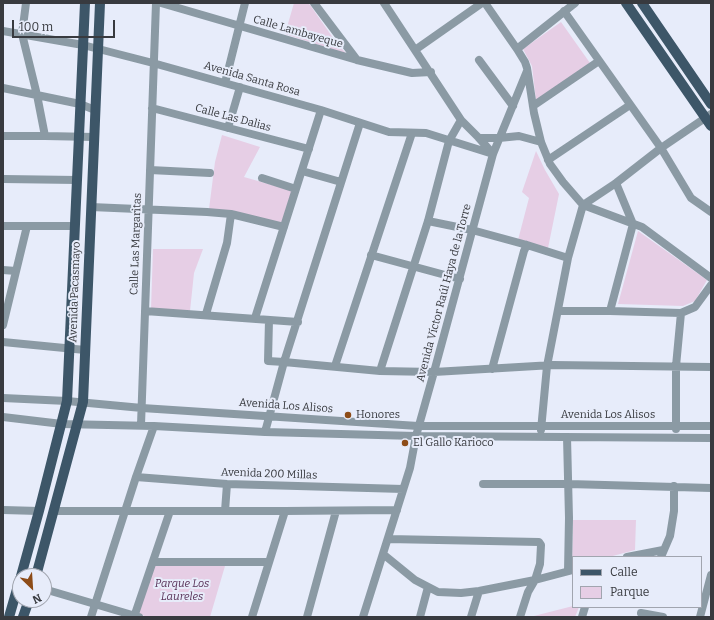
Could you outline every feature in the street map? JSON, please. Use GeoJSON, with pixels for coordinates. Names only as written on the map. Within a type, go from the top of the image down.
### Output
{"type":"FeatureCollection","features":[{"type":"Feature","properties":{"kind":"main road","name":"Avenida Pacasmayo"},"geometry":{"type":"LineString","coordinates":[[23,568],[39,511],[67,401],[85,3]]}},
{"type":"Feature","properties":{"kind":"main road","name":"Avenida Pacasmayo"},"geometry":{"type":"LineString","coordinates":[[38,568],[83,402],[100,3]]}},
{"type":"Feature","properties":{"kind":"main road"},"geometry":{"type":"LineString","coordinates":[[626,3],[709,119]]}},
{"type":"Feature","properties":{"kind":"main road"},"geometry":{"type":"LineString","coordinates":[[642,3],[711,104]]}},
{"type":"Feature","properties":{"kind":"main road","name":"Avenida Pacasmayo"},"geometry":{"type":"LineString","coordinates":[[9,616],[12,605]]}},
{"type":"Feature","properties":{"kind":"street"},"geometry":{"type":"LineString","coordinates":[[26,3],[22,34],[46,136]]}},
{"type":"Feature","properties":{"kind":"street","name":"Calle Las Margaritas"},"geometry":{"type":"LineString","coordinates":[[141,426],[156,3]]}},
{"type":"Feature","properties":{"kind":"street","name":"Calle Lambayeque"},"geometry":{"type":"LineString","coordinates":[[161,3],[357,60],[412,73],[431,72]]}},
{"type":"Feature","properties":{"kind":"street"},"geometry":{"type":"LineString","coordinates":[[225,83],[245,3]]}},
{"type":"Feature","properties":{"kind":"street"},"geometry":{"type":"LineString","coordinates":[[314,3],[357,60]]}},
{"type":"Feature","properties":{"kind":"street"},"geometry":{"type":"LineString","coordinates":[[395,3],[386,6],[431,72],[461,120],[493,154]]}},
{"type":"Feature","properties":{"kind":"street"},"geometry":{"type":"LineString","coordinates":[[415,50],[484,3],[525,62],[541,142],[548,160],[563,182],[582,205],[642,228],[711,278]]}},
{"type":"Feature","properties":{"kind":"street"},"geometry":{"type":"LineString","coordinates":[[517,49],[574,3]]}},
{"type":"Feature","properties":{"kind":"street"},"geometry":{"type":"LineString","coordinates":[[564,11],[661,148],[691,198],[711,212]]}},
{"type":"Feature","properties":{"kind":"street","name":"Avenida Santa Rosa"},"geometry":{"type":"LineString","coordinates":[[3,31],[83,45],[153,62],[321,110],[389,132],[412,134],[426,133],[493,154]]}},
{"type":"Feature","properties":{"kind":"street"},"geometry":{"type":"LineString","coordinates":[[478,60],[513,106]]}},
{"type":"Feature","properties":{"kind":"street"},"geometry":{"type":"LineString","coordinates":[[533,106],[599,61]]}},
{"type":"Feature","properties":{"kind":"street","name":"Avenida Víctor Raúl Haya de la Torre"},"geometry":{"type":"LineString","coordinates":[[363,617],[410,468],[418,426],[460,279],[493,154],[527,71]]}},
{"type":"Feature","properties":{"kind":"street"},"geometry":{"type":"LineString","coordinates":[[228,128],[240,87]]}},
{"type":"Feature","properties":{"kind":"street"},"geometry":{"type":"LineString","coordinates":[[3,88],[80,104],[95,110]]}},
{"type":"Feature","properties":{"kind":"street"},"geometry":{"type":"LineString","coordinates":[[548,160],[630,105]]}},
{"type":"Feature","properties":{"kind":"street","name":"Calle Las Dalias"},"geometry":{"type":"LineString","coordinates":[[152,108],[309,149]]}},
{"type":"Feature","properties":{"kind":"street"},"geometry":{"type":"LineString","coordinates":[[255,318],[321,110]]}},
{"type":"Feature","properties":{"kind":"street"},"geometry":{"type":"LineString","coordinates":[[541,437],[547,366],[568,258],[582,205],[616,183],[661,148],[709,119]]}},
{"type":"Feature","properties":{"kind":"street"},"geometry":{"type":"LineString","coordinates":[[380,371],[415,266],[449,141],[461,120]]}},
{"type":"Feature","properties":{"kind":"street"},"geometry":{"type":"LineString","coordinates":[[265,432],[284,362],[298,322],[360,123]]}},
{"type":"Feature","properties":{"kind":"street"},"geometry":{"type":"LineString","coordinates":[[335,366],[412,134]]}},
{"type":"Feature","properties":{"kind":"street"},"geometry":{"type":"LineString","coordinates":[[3,136],[94,137]]}},
{"type":"Feature","properties":{"kind":"street"},"geometry":{"type":"LineString","coordinates":[[479,138],[519,136],[541,142]]}},
{"type":"Feature","properties":{"kind":"street"},"geometry":{"type":"LineString","coordinates":[[150,170],[210,173]]}},
{"type":"Feature","properties":{"kind":"street"},"geometry":{"type":"LineString","coordinates":[[302,171],[341,182]]}},
{"type":"Feature","properties":{"kind":"street"},"geometry":{"type":"LineString","coordinates":[[262,178],[296,189]]}},
{"type":"Feature","properties":{"kind":"street"},"geometry":{"type":"LineString","coordinates":[[3,179],[77,180]]}},
{"type":"Feature","properties":{"kind":"street"},"geometry":{"type":"LineString","coordinates":[[610,311],[633,224],[616,183]]}},
{"type":"Feature","properties":{"kind":"street"},"geometry":{"type":"LineString","coordinates":[[91,207],[231,214],[284,227]]}},
{"type":"Feature","properties":{"kind":"street"},"geometry":{"type":"LineString","coordinates":[[206,314],[227,243],[231,214]]}},
{"type":"Feature","properties":{"kind":"street"},"geometry":{"type":"LineString","coordinates":[[428,221],[472,230],[568,258]]}},
{"type":"Feature","properties":{"kind":"street"},"geometry":{"type":"LineString","coordinates":[[3,226],[75,226]]}},
{"type":"Feature","properties":{"kind":"street"},"geometry":{"type":"LineString","coordinates":[[3,325],[27,226]]}},
{"type":"Feature","properties":{"kind":"street"},"geometry":{"type":"LineString","coordinates":[[492,369],[524,251],[527,245]]}},
{"type":"Feature","properties":{"kind":"street"},"geometry":{"type":"LineString","coordinates":[[372,255],[460,279]]}},
{"type":"Feature","properties":{"kind":"street"},"geometry":{"type":"LineString","coordinates":[[3,270],[16,271]]}},
{"type":"Feature","properties":{"kind":"street"},"geometry":{"type":"LineString","coordinates":[[558,312],[610,311],[681,313],[695,307],[711,284]]}},
{"type":"Feature","properties":{"kind":"street"},"geometry":{"type":"LineString","coordinates":[[145,311],[206,314],[298,322]]}},
{"type":"Feature","properties":{"kind":"street"},"geometry":{"type":"LineString","coordinates":[[676,437],[676,366],[681,313]]}},
{"type":"Feature","properties":{"kind":"street"},"geometry":{"type":"LineString","coordinates":[[269,320],[268,361],[380,371],[434,372],[553,365],[711,366]]}},
{"type":"Feature","properties":{"kind":"street"},"geometry":{"type":"LineString","coordinates":[[3,342],[69,350],[85,350]]}},
{"type":"Feature","properties":{"kind":"street","name":"Avenida Los Alisos"},"geometry":{"type":"LineString","coordinates":[[3,398],[83,402],[142,408],[418,426],[711,426]]}},
{"type":"Feature","properties":{"kind":"street","name":"Avenida Los Alisos"},"geometry":{"type":"LineString","coordinates":[[3,417],[62,424],[154,426],[265,432],[416,436],[711,438]]}},
{"type":"Feature","properties":{"kind":"street"},"geometry":{"type":"LineString","coordinates":[[91,617],[124,512],[154,426]]}},
{"type":"Feature","properties":{"kind":"street"},"geometry":{"type":"LineString","coordinates":[[383,554],[415,580],[438,592],[461,593],[479,591],[535,580],[571,570],[567,437]]}},
{"type":"Feature","properties":{"kind":"street","name":"Avenida 200 Millas"},"geometry":{"type":"LineString","coordinates":[[136,477],[227,484],[403,489]]}},
{"type":"Feature","properties":{"kind":"street"},"geometry":{"type":"LineString","coordinates":[[224,511],[227,484]]}},
{"type":"Feature","properties":{"kind":"street"},"geometry":{"type":"LineString","coordinates":[[483,484],[569,484],[711,488]]}},
{"type":"Feature","properties":{"kind":"street"},"geometry":{"type":"LineString","coordinates":[[636,556],[662,553],[670,536],[674,511],[674,486]]}},
{"type":"Feature","properties":{"kind":"street"},"geometry":{"type":"LineString","coordinates":[[3,510],[39,511]]}},
{"type":"Feature","properties":{"kind":"street"},"geometry":{"type":"LineString","coordinates":[[53,511],[124,512],[397,510]]}},
{"type":"Feature","properties":{"kind":"street"},"geometry":{"type":"LineString","coordinates":[[52,591],[136,616],[170,511]]}},
{"type":"Feature","properties":{"kind":"street"},"geometry":{"type":"LineString","coordinates":[[252,617],[285,511]]}},
{"type":"Feature","properties":{"kind":"street"},"geometry":{"type":"LineString","coordinates":[[307,617],[336,511]]}},
{"type":"Feature","properties":{"kind":"street"},"geometry":{"type":"LineString","coordinates":[[388,539],[538,542],[541,545],[540,564],[535,580],[528,592],[520,617]]}},
{"type":"Feature","properties":{"kind":"street"},"geometry":{"type":"LineString","coordinates":[[153,562],[269,562]]}},
{"type":"Feature","properties":{"kind":"street"},"geometry":{"type":"LineString","coordinates":[[700,617],[711,575]]}},
{"type":"Feature","properties":{"kind":"street"},"geometry":{"type":"LineString","coordinates":[[420,617],[428,587]]}},
{"type":"Feature","properties":{"kind":"street"},"geometry":{"type":"LineString","coordinates":[[471,617],[479,591]]}},
{"type":"Feature","properties":{"kind":"street"},"geometry":{"type":"LineString","coordinates":[[642,612],[663,617]]}},
{"type":"Feature","properties":{"kind":"green space"},"geometry":{"type":"Polygon","coordinates":[[[294,3],[308,3],[338,45],[347,54],[285,34],[294,3]]]}},
{"type":"Feature","properties":{"kind":"green space"},"geometry":{"type":"Polygon","coordinates":[[[561,22],[590,63],[536,100],[532,66],[523,49],[561,22]]]}},
{"type":"Feature","properties":{"kind":"green space"},"geometry":{"type":"Polygon","coordinates":[[[222,135],[260,147],[244,177],[293,191],[284,223],[209,209],[215,162],[222,135]]]}},
{"type":"Feature","properties":{"kind":"green space"},"geometry":{"type":"Polygon","coordinates":[[[536,151],[559,194],[548,248],[518,240],[529,198],[522,192],[536,151]]]}},
{"type":"Feature","properties":{"kind":"green space"},"geometry":{"type":"Polygon","coordinates":[[[638,231],[707,280],[695,301],[683,306],[618,304],[638,231]]]}},
{"type":"Feature","properties":{"kind":"green space"},"geometry":{"type":"Polygon","coordinates":[[[153,249],[203,249],[194,273],[190,311],[151,309],[153,249]]]}},
{"type":"Feature","properties":{"kind":"green space"},"geometry":{"type":"Polygon","coordinates":[[[573,520],[636,520],[635,550],[613,556],[572,556],[573,520]]]}},
{"type":"Feature","properties":{"kind":"green space","name":"Parque Los Laureles"},"geometry":{"type":"Polygon","coordinates":[[[155,565],[225,566],[210,617],[148,617],[138,614],[155,565]]]}},
{"type":"Feature","properties":{"kind":"green space"},"geometry":{"type":"Polygon","coordinates":[[[572,606],[572,608],[579,608],[575,617],[530,617],[572,606]]]}},
{"type":"Feature","properties":{"kind":"place","name":"Honores"},"geometry":{"type":"Point","coordinates":[348,415]}},
{"type":"Feature","properties":{"kind":"place","name":"El Gallo Karioco"},"geometry":{"type":"Point","coordinates":[405,443]}}]}
